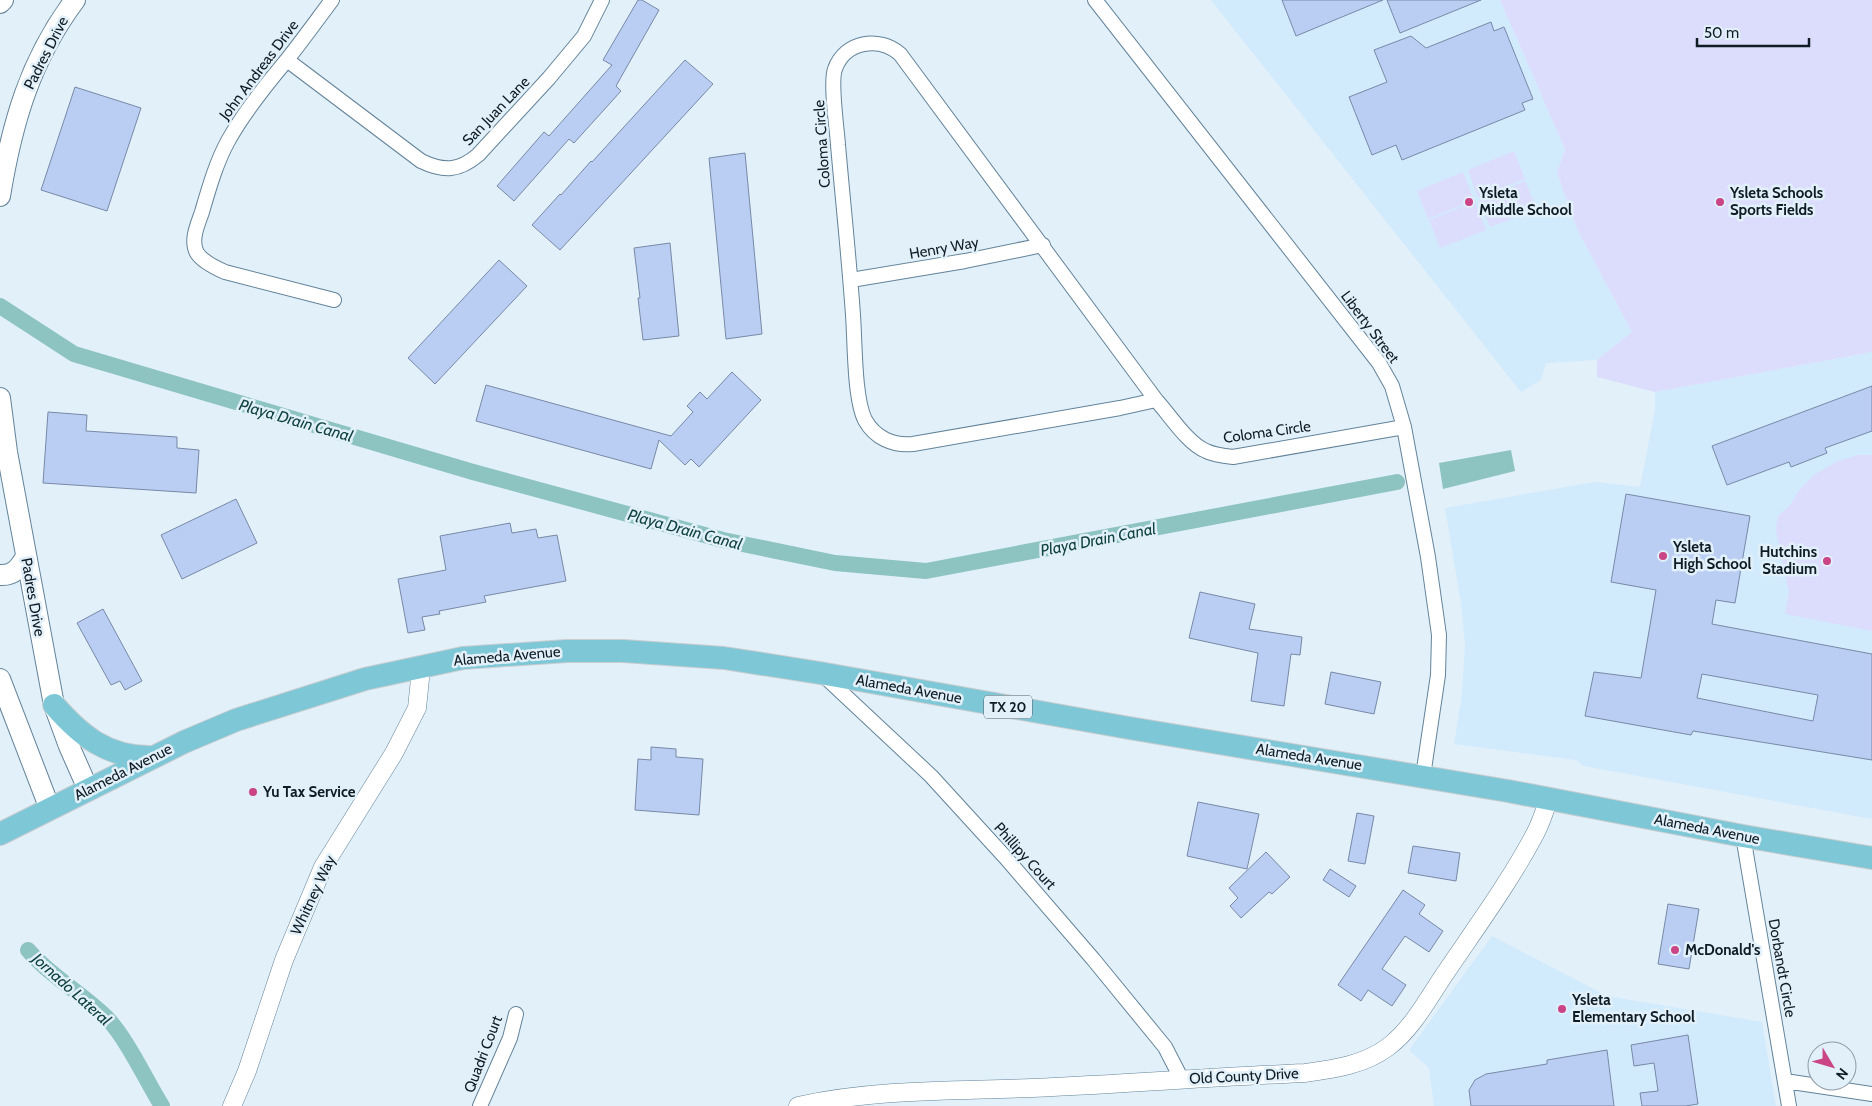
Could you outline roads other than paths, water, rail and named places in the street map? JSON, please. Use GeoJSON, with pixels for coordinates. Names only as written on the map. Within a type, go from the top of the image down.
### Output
{"type":"FeatureCollection","features":[{"type":"Feature","properties":{"kind":"main road"},"geometry":{"type":"LineString","coordinates":[[0,3],[3,0]]}},
{"type":"Feature","properties":{"kind":"main road","name":"Padres Drive"},"geometry":{"type":"LineString","coordinates":[[0,196],[8,151],[28,82],[47,44],[75,0]]}},
{"type":"Feature","properties":{"kind":"main road","name":"Padres Drive"},"geometry":{"type":"LineString","coordinates":[[0,398],[7,452],[54,705],[88,789]]}},
{"type":"Feature","properties":{"kind":"main road"},"geometry":{"type":"LineString","coordinates":[[0,575],[14,573],[26,557]]}},
{"type":"Feature","properties":{"kind":"main road","name":"Alameda Avenue"},"geometry":{"type":"LineString","coordinates":[[0,834],[153,757],[236,720],[365,678],[463,658],[567,651],[615,651],[724,658],[820,673],[1129,728],[1549,798],[1743,836],[1872,858]]}},
{"type":"Feature","properties":{"kind":"main road"},"geometry":{"type":"LineString","coordinates":[[0,678],[50,809]]}},
{"type":"Feature","properties":{"kind":"main road"},"geometry":{"type":"LineString","coordinates":[[54,705],[82,734],[99,745],[119,754],[153,757]]}},
{"type":"Feature","properties":{"kind":"street","name":"John Andreas Drive"},"geometry":{"type":"LineString","coordinates":[[332,0],[265,86],[228,142],[208,190],[194,236],[194,245],[200,256],[225,272],[334,300]]}},
{"type":"Feature","properties":{"kind":"street","name":"San Juan Lane"},"geometry":{"type":"LineString","coordinates":[[287,60],[422,162],[434,167],[447,169],[460,167],[478,155],[549,78],[584,36],[602,0]]}},
{"type":"Feature","properties":{"kind":"street","name":"Liberty Street"},"geometry":{"type":"LineString","coordinates":[[1094,0],[1379,363],[1392,386],[1404,427],[1428,557],[1439,635],[1438,674],[1423,776]]}},
{"type":"Feature","properties":{"kind":"street","name":"Coloma Circle"},"geometry":{"type":"LineString","coordinates":[[1156,400],[1120,408],[904,445],[891,442],[873,431],[865,420],[858,390],[834,76],[839,60],[851,48],[870,43],[883,44],[900,54],[1156,400],[1193,442],[1205,451],[1218,456],[1233,456],[1404,427]]}},
{"type":"Feature","properties":{"kind":"street","name":"Henry Way"},"geometry":{"type":"LineString","coordinates":[[850,280],[965,261],[1043,245]]}},
{"type":"Feature","properties":{"kind":"street","name":"Whitney Way"},"geometry":{"type":"LineString","coordinates":[[232,1106],[247,1071],[284,960],[323,867],[394,754],[418,708],[420,679],[418,667]]}},
{"type":"Feature","properties":{"kind":"street","name":"Phillipy Court"},"geometry":{"type":"LineString","coordinates":[[820,673],[931,776],[1005,857],[1093,959],[1165,1047],[1182,1080]]}},
{"type":"Feature","properties":{"kind":"street","name":"Old County Drive"},"geometry":{"type":"LineString","coordinates":[[798,1106],[818,1102],[906,1093],[1305,1073],[1337,1069],[1360,1062],[1388,1048],[1403,1033],[1505,884],[1536,833],[1549,798]]}},
{"type":"Feature","properties":{"kind":"street","name":"Dorbandt Circle"},"geometry":{"type":"LineString","coordinates":[[1743,836],[1789,1106]]}},
{"type":"Feature","properties":{"kind":"street","name":"Quadri Court"},"geometry":{"type":"LineString","coordinates":[[480,1106],[510,1038],[516,1014]]}},
{"type":"Feature","properties":{"kind":"street"},"geometry":{"type":"LineString","coordinates":[[1785,1081],[1872,1094]]}},
{"type":"Feature","properties":{"kind":"waterway","name":"Playa Drain Canal"},"geometry":{"type":"LineString","coordinates":[[0,306],[74,354],[473,472],[723,540],[835,563],[926,571],[1397,482]]}},
{"type":"Feature","properties":{"kind":"waterway","name":"Jornado Lateral"},"geometry":{"type":"LineString","coordinates":[[28,950],[37,960],[107,1018],[129,1048],[162,1106]]}},
{"type":"Feature","properties":{"kind":"place","name":"Ysleta Middle School"},"geometry":{"type":"Point","coordinates":[1469,202]}},
{"type":"Feature","properties":{"kind":"place","name":"Ysleta Schools Sports Fields"},"geometry":{"type":"Point","coordinates":[1720,202]}},
{"type":"Feature","properties":{"kind":"place","name":"Ysleta High School"},"geometry":{"type":"Point","coordinates":[1663,556]}},
{"type":"Feature","properties":{"kind":"place","name":"Hutchins Stadium"},"geometry":{"type":"Point","coordinates":[1827,561]}},
{"type":"Feature","properties":{"kind":"place","name":"Yu Tax Service"},"geometry":{"type":"Point","coordinates":[253,792]}},
{"type":"Feature","properties":{"kind":"place","name":"McDonald's"},"geometry":{"type":"Point","coordinates":[1675,950]}},
{"type":"Feature","properties":{"kind":"place","name":"Ysleta Elementary School"},"geometry":{"type":"Point","coordinates":[1562,1009]}}]}
